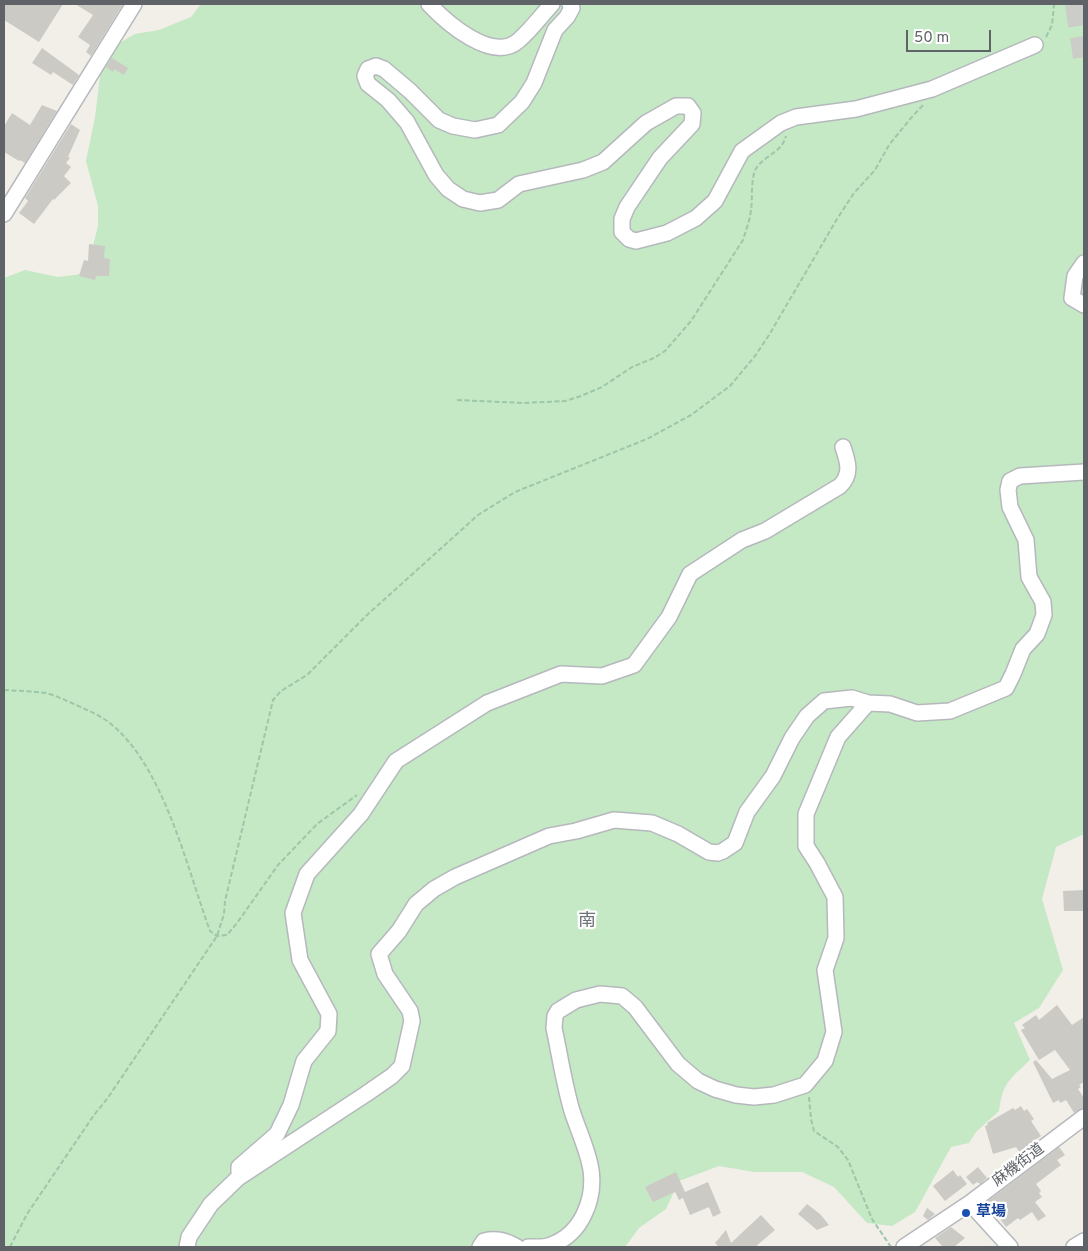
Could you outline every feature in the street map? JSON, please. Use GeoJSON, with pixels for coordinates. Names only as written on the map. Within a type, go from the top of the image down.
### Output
{"type":"FeatureCollection","features":[{"type":"Feature","properties":{"kind":"street"},"geometry":{"type":"LineString","coordinates":[[4,214],[134,4]]}},
{"type":"Feature","properties":{"kind":"street"},"geometry":{"type":"LineString","coordinates":[[429,4],[463,34],[492,46],[505,48],[517,42],[552,4]]}},
{"type":"Feature","properties":{"kind":"street"},"geometry":{"type":"LineString","coordinates":[[570,4],[572,8],[567,17],[555,30],[534,82],[522,102],[498,126],[475,130],[453,126],[439,120],[410,91],[384,70],[376,66],[368,69],[365,76],[368,84],[388,100],[408,122],[436,175],[448,189],[463,198],[480,203],[498,200],[519,184],[583,170],[603,162],[646,123],[676,106],[688,106],[693,113],[692,124],[660,158],[627,207],[622,219],[622,232],[629,239],[636,241],[667,233],[696,218],[715,201],[742,151],[781,123],[796,117],[856,109],[932,89],[1035,45]]}},
{"type":"Feature","properties":{"kind":"street"},"geometry":{"type":"LineString","coordinates":[[1084,263],[1075,276],[1072,298],[1084,305]]}},
{"type":"Feature","properties":{"kind":"street"},"geometry":{"type":"LineString","coordinates":[[238,1178],[239,1167],[276,1134],[292,1105],[304,1061],[328,1031],[329,1014],[300,960],[294,923],[293,914],[307,874],[361,814],[396,761],[487,703],[561,674],[602,676],[634,665],[669,617],[690,574],[742,540],[765,531],[840,486],[848,472],[848,463],[843,447]]}},
{"type":"Feature","properties":{"kind":"street"},"geometry":{"type":"LineString","coordinates":[[186,1247],[189,1237],[211,1204],[238,1178],[385,1081],[402,1066],[412,1021],[410,1010],[385,974],[379,954],[399,931],[416,904],[434,889],[454,877],[549,836],[576,831],[614,820],[652,823],[678,834],[708,852],[718,853],[735,843],[748,812],[774,776],[792,738],[807,716],[824,701],[852,698],[868,703],[890,704],[918,713],[950,711],[1006,688],[1014,674],[1022,649],[1037,634],[1044,615],[1043,602],[1028,577],[1026,540],[1010,507],[1008,490],[1010,481],[1020,476],[1084,472]]}},
{"type":"Feature","properties":{"kind":"street"},"geometry":{"type":"LineString","coordinates":[[528,1247],[550,1246],[561,1241],[577,1228],[589,1204],[592,1186],[591,1168],[572,1109],[554,1028],[555,1016],[558,1011],[576,1000],[600,994],[622,996],[635,1007],[678,1064],[698,1081],[715,1089],[736,1095],[754,1097],[774,1095],[805,1085],[825,1061],[834,1032],[825,970],[836,938],[835,897],[818,863],[806,846],[806,814],[838,737],[868,703]]}},
{"type":"Feature","properties":{"kind":"street","name":"麻機街道"},"geometry":{"type":"LineString","coordinates":[[904,1247],[970,1203],[1084,1117]]}},
{"type":"Feature","properties":{"kind":"street"},"geometry":{"type":"LineString","coordinates":[[970,1203],[1010,1247]]}},
{"type":"Feature","properties":{"kind":"street"},"geometry":{"type":"LineString","coordinates":[[480,1247],[484,1241],[494,1239],[518,1247]]}},
{"type":"Feature","properties":{"kind":"street"},"geometry":{"type":"LineString","coordinates":[[1074,1247],[1084,1241]]}},
{"type":"Feature","properties":{"kind":"path"},"geometry":{"type":"LineString","coordinates":[[1035,45],[1046,39],[1052,25],[1054,4]]}},
{"type":"Feature","properties":{"kind":"path"},"geometry":{"type":"LineString","coordinates":[[10,1247],[27,1214],[217,936],[224,914],[225,901],[273,700],[307,675],[367,615],[478,515],[515,492],[647,440],[691,415],[730,386],[755,356],[769,335],[854,193],[875,170],[889,145],[926,102],[932,89]]}},
{"type":"Feature","properties":{"kind":"path"},"geometry":{"type":"LineString","coordinates":[[456,400],[524,403],[565,400],[581,396],[602,386],[632,367],[665,351],[691,321],[742,240],[752,209],[756,168],[784,145],[786,135],[781,123]]}},
{"type":"Feature","properties":{"kind":"path"},"geometry":{"type":"LineString","coordinates":[[4,690],[47,694],[66,701],[99,716],[112,725],[131,744],[147,767],[177,836],[210,931],[217,936],[227,935],[238,923],[278,865],[317,824],[362,791]]}},
{"type":"Feature","properties":{"kind":"path"},"geometry":{"type":"LineString","coordinates":[[805,1085],[810,1100],[814,1131],[838,1147],[848,1160],[872,1219],[891,1247]]}},
{"type":"Feature","properties":{"kind":"green space"},"geometry":{"type":"Polygon","coordinates":[[[201,4],[1084,4],[1084,834],[1056,847],[1042,899],[1063,970],[1039,1008],[1014,1023],[1030,1060],[1008,1082],[999,1111],[976,1132],[969,1143],[951,1147],[915,1212],[892,1226],[867,1223],[834,1187],[802,1172],[754,1172],[719,1166],[679,1181],[666,1209],[639,1228],[625,1247],[4,1247],[4,278],[25,270],[58,277],[82,274],[90,258],[98,226],[98,206],[86,161],[95,117],[101,69],[116,45],[135,34],[159,30],[191,17],[201,4]]]}},
{"type":"Feature","properties":{"kind":"building"},"geometry":{"type":"Polygon","coordinates":[[[4,4],[63,4],[39,42],[4,20],[4,4]]]}},
{"type":"Feature","properties":{"kind":"building"},"geometry":{"type":"Polygon","coordinates":[[[75,4],[123,4],[91,56],[86,52],[90,45],[78,37],[93,15],[75,4]]]}},
{"type":"Feature","properties":{"kind":"building"},"geometry":{"type":"Polygon","coordinates":[[[42,48],[79,75],[73,85],[53,72],[51,75],[32,63],[42,48]]]}},
{"type":"Feature","properties":{"kind":"building"},"geometry":{"type":"Polygon","coordinates":[[[112,58],[128,68],[124,75],[114,69],[113,72],[106,67],[112,58]]]}},
{"type":"Feature","properties":{"kind":"building"},"geometry":{"type":"Polygon","coordinates":[[[42,105],[57,111],[25,163],[19,161],[4,152],[4,126],[12,113],[30,125],[42,105]]]}},
{"type":"Feature","properties":{"kind":"building"},"geometry":{"type":"Polygon","coordinates":[[[71,124],[80,130],[68,157],[70,158],[66,163],[71,167],[64,176],[71,183],[53,199],[34,224],[19,213],[28,201],[25,198],[71,124]]]}},
{"type":"Feature","properties":{"kind":"building"},"geometry":{"type":"Polygon","coordinates":[[[89,244],[105,246],[104,258],[110,259],[109,276],[96,276],[95,280],[79,276],[84,260],[88,261],[89,244]]]}},
{"type":"Feature","properties":{"kind":"building"},"geometry":{"type":"Polygon","coordinates":[[[1084,890],[1084,911],[1064,911],[1063,891],[1084,890]]]}},
{"type":"Feature","properties":{"kind":"building"},"geometry":{"type":"Polygon","coordinates":[[[1057,1005],[1072,1025],[1084,1017],[1084,1082],[1079,1085],[1081,1087],[1078,1089],[1084,1098],[1084,1108],[1074,1113],[1066,1100],[1060,1103],[1059,1100],[1053,1103],[1033,1062],[1036,1060],[1052,1079],[1070,1070],[1055,1050],[1039,1060],[1021,1030],[1025,1028],[1022,1025],[1036,1015],[1039,1020],[1057,1005]]]}},
{"type":"Feature","properties":{"kind":"building"},"geometry":{"type":"Polygon","coordinates":[[[1021,1106],[1024,1111],[1027,1109],[1034,1119],[1031,1121],[1041,1136],[1020,1153],[1016,1147],[993,1154],[985,1126],[1013,1108],[1015,1110],[1021,1106]]]}},
{"type":"Feature","properties":{"kind":"building"},"geometry":{"type":"Polygon","coordinates":[[[1059,1147],[1065,1155],[1057,1160],[1061,1165],[1036,1184],[1041,1191],[1039,1193],[1042,1197],[1035,1202],[1046,1216],[1038,1221],[1032,1212],[1020,1220],[1018,1218],[1006,1227],[994,1211],[992,1213],[984,1204],[1059,1147]]]}},
{"type":"Feature","properties":{"kind":"building"},"geometry":{"type":"Polygon","coordinates":[[[978,1167],[987,1178],[980,1184],[977,1182],[973,1185],[966,1177],[978,1167]]]}},
{"type":"Feature","properties":{"kind":"building"},"geometry":{"type":"Polygon","coordinates":[[[953,1170],[967,1184],[945,1201],[933,1186],[953,1170]]]}},
{"type":"Feature","properties":{"kind":"building"},"geometry":{"type":"Polygon","coordinates":[[[676,1172],[685,1192],[708,1182],[721,1213],[713,1217],[709,1207],[690,1215],[683,1198],[679,1200],[675,1192],[653,1202],[645,1187],[676,1172]]]}},
{"type":"Feature","properties":{"kind":"building"},"geometry":{"type":"Polygon","coordinates":[[[807,1204],[820,1214],[829,1225],[817,1230],[798,1214],[807,1204]]]}},
{"type":"Feature","properties":{"kind":"building"},"geometry":{"type":"Polygon","coordinates":[[[927,1208],[935,1214],[928,1220],[923,1216],[927,1208]]]}},
{"type":"Feature","properties":{"kind":"building"},"geometry":{"type":"Polygon","coordinates":[[[761,1215],[775,1230],[755,1247],[719,1247],[715,1243],[726,1230],[731,1243],[761,1215]]]}},
{"type":"Feature","properties":{"kind":"building"},"geometry":{"type":"Polygon","coordinates":[[[951,1227],[965,1238],[954,1247],[943,1247],[935,1238],[951,1227]]]}},
{"type":"Feature","properties":{"kind":"tunnel"},"geometry":{"type":"LineString","coordinates":[[1076,4],[1084,57]]}},
{"type":"Feature","properties":{"kind":"place","name":"草場"},"geometry":{"type":"Point","coordinates":[966,1213]}},
{"type":"Feature","properties":{"kind":"district","name":"南"},"geometry":{"type":"Point","coordinates":[587,922]}}]}
